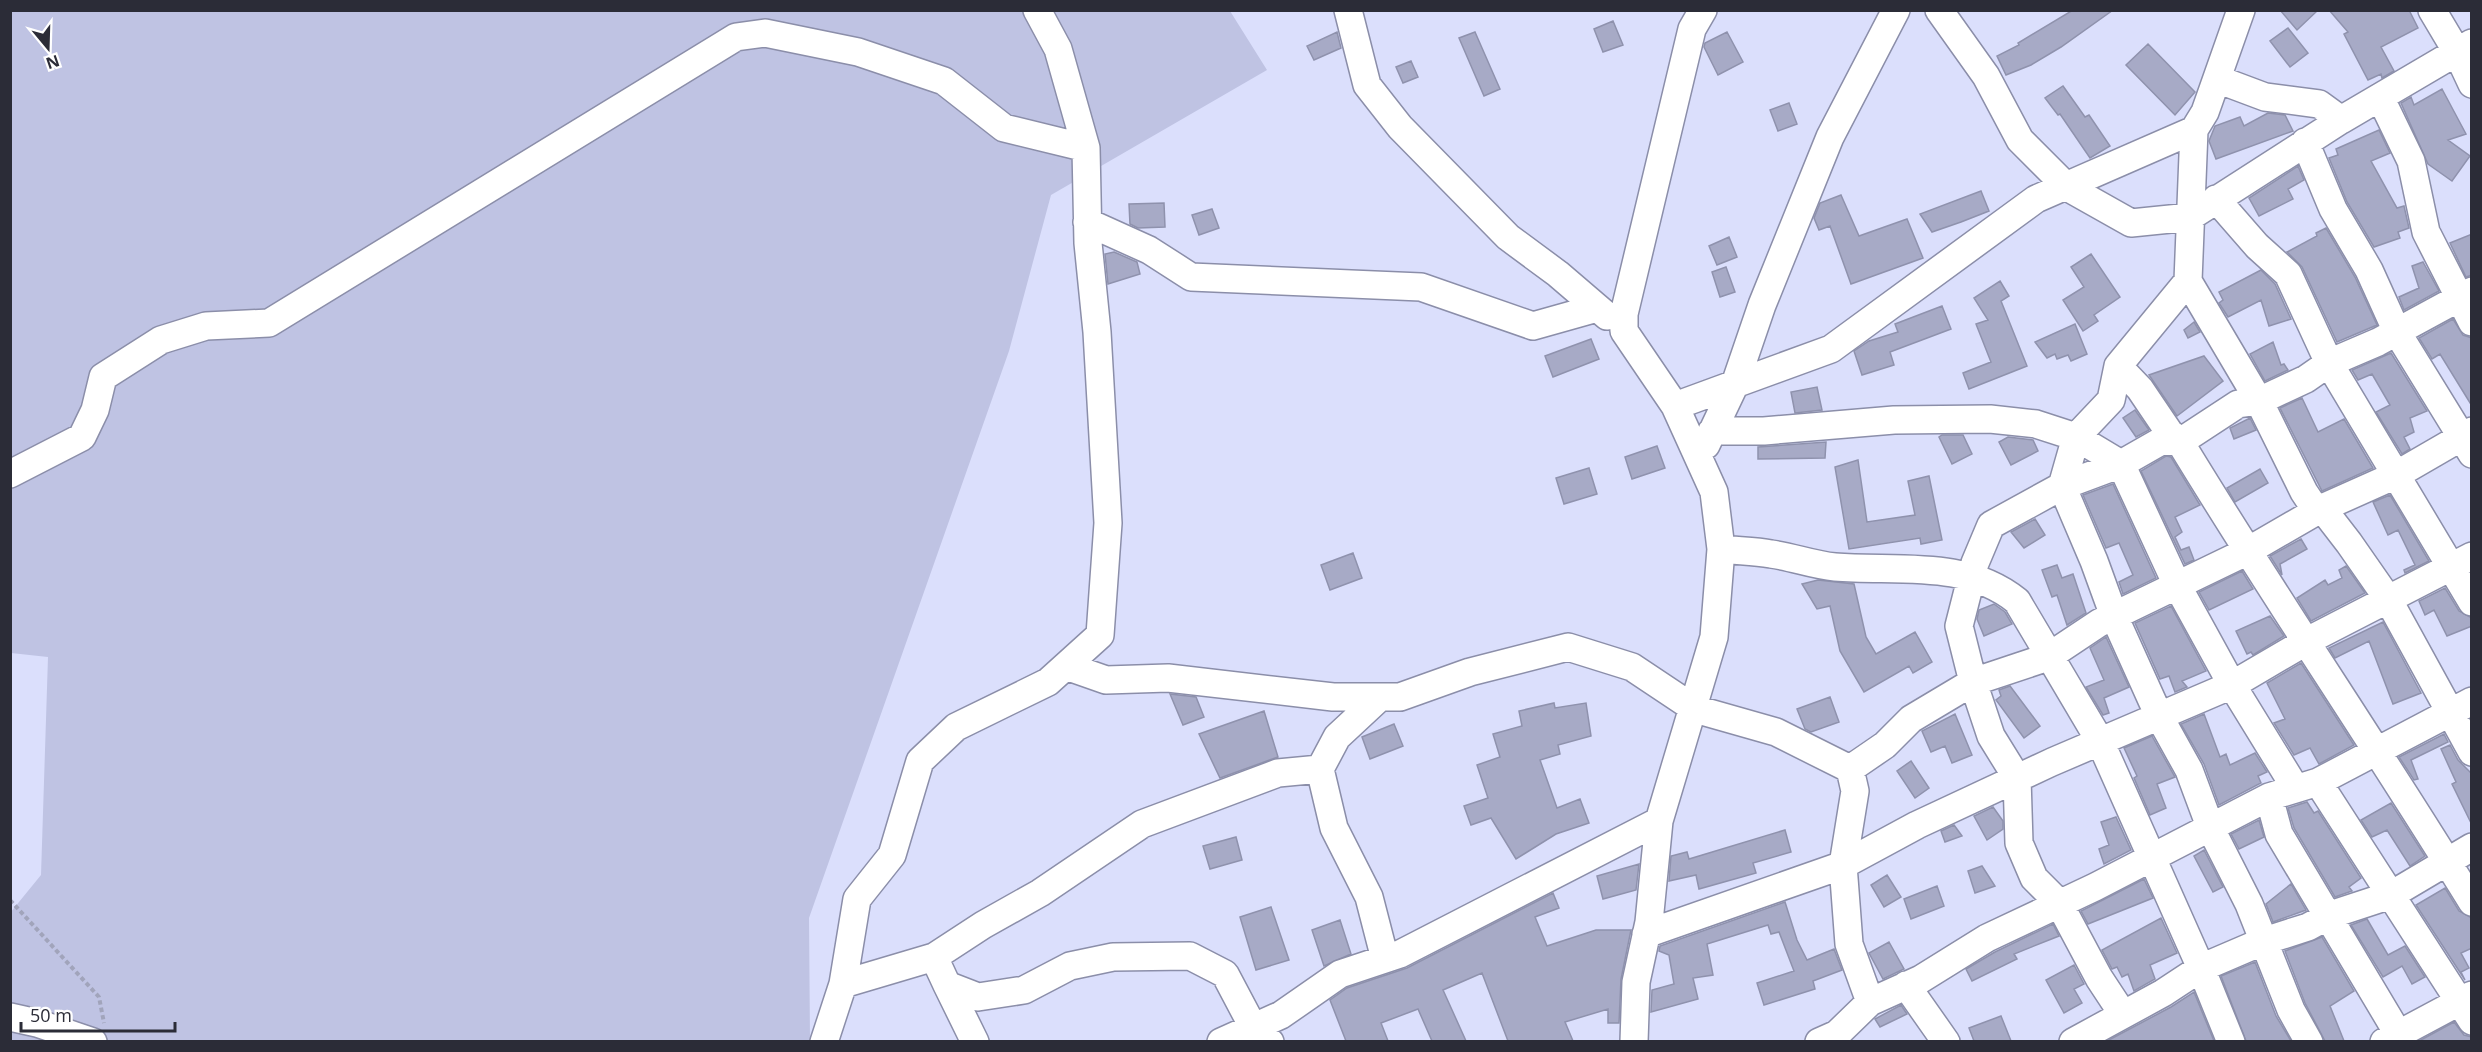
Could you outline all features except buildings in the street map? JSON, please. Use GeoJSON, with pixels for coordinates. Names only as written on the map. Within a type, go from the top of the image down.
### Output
{"type":"FeatureCollection","features":[{"type":"Feature","properties":{"kind":"street"},"geometry":{"type":"LineString","coordinates":[[824,1041],[843,984],[857,899],[892,855],[920,761],[956,727],[1048,682],[1100,635],[1108,523],[1097,332],[1087,222],[1086,148],[1058,49],[1037,10]]}},
{"type":"Feature","properties":{"kind":"street"},"geometry":{"type":"LineString","coordinates":[[1348,10],[1367,85],[1400,127],[1508,237],[1624,331],[1675,406],[1714,492],[1721,549],[1714,637],[1695,708],[1659,821],[1646,934],[1636,982],[1634,1041]]}},
{"type":"Feature","properties":{"kind":"street"},"geometry":{"type":"LineString","coordinates":[[1624,331],[1624,314],[1692,29],[1702,10]]}},
{"type":"Feature","properties":{"kind":"street"},"geometry":{"type":"LineString","coordinates":[[1699,459],[1735,384],[1762,305],[1830,137],[1896,10]]}},
{"type":"Feature","properties":{"kind":"street"},"geometry":{"type":"LineString","coordinates":[[1939,10],[1986,76],[2020,140],[2067,187],[2131,223],[2190,217],[2341,120],[2464,47]]}},
{"type":"Feature","properties":{"kind":"street"},"geometry":{"type":"LineString","coordinates":[[2241,10],[2205,112],[2194,130],[2188,281],[2259,401],[2304,492],[2312,504],[2322,508],[2388,599],[2461,707],[2472,752]]}},
{"type":"Feature","properties":{"kind":"street"},"geometry":{"type":"LineString","coordinates":[[2432,10],[2464,47],[2472,84]]}},
{"type":"Feature","properties":{"kind":"street"},"geometry":{"type":"LineString","coordinates":[[10,474],[82,436],[95,410],[103,377],[161,340],[206,326],[269,323],[736,37],[765,33],[858,52],[944,81],[1004,128],[1086,148]]}},
{"type":"Feature","properties":{"kind":"street"},"geometry":{"type":"LineString","coordinates":[[2217,79],[2265,97],[2319,104],[2341,120]]}},
{"type":"Feature","properties":{"kind":"street"},"geometry":{"type":"LineString","coordinates":[[2382,96],[2384,105],[2411,161],[2426,232],[2466,294],[2472,322]]}},
{"type":"Feature","properties":{"kind":"street"},"geometry":{"type":"LineString","coordinates":[[1675,406],[1831,349],[2036,199],[2194,130]]}},
{"type":"Feature","properties":{"kind":"street"},"geometry":{"type":"LineString","coordinates":[[1850,769],[1885,745],[1911,719],[1973,682],[2048,657],[2114,616],[2247,552],[2322,508],[2468,440],[2397,332],[2369,270],[2333,210],[2306,142]]}},
{"type":"Feature","properties":{"kind":"street"},"geometry":{"type":"LineString","coordinates":[[2216,199],[2257,246],[2288,274],[2329,363],[2396,475],[2461,560],[2472,602]]}},
{"type":"Feature","properties":{"kind":"street"},"geometry":{"type":"LineString","coordinates":[[1087,222],[1149,250],[1191,277],[1421,287],[1533,326],[1597,308]]}},
{"type":"Feature","properties":{"kind":"street"},"geometry":{"type":"LineString","coordinates":[[2188,281],[2118,366],[2111,400],[2076,437],[2062,486],[2094,561],[2114,616],[2159,716],[2189,770],[2211,829],[2249,904],[2291,1010],[2309,1041]]}},
{"type":"Feature","properties":{"kind":"street"},"geometry":{"type":"LineString","coordinates":[[2122,1013],[2098,978],[2059,903],[2034,878],[2019,843],[2017,778],[1991,736],[1973,682],[1959,626],[1972,576],[1990,525],[2062,486],[2121,464],[2163,440],[2180,442],[2238,404],[2259,401],[2306,379],[2329,363],[2397,332],[2466,294]]}},
{"type":"Feature","properties":{"kind":"street"},"geometry":{"type":"LineString","coordinates":[[2118,366],[2140,389],[2169,432],[2180,442],[2247,552],[2307,641],[2472,902]]}},
{"type":"Feature","properties":{"kind":"street"},"geometry":{"type":"LineString","coordinates":[[1712,431],[1764,430],[1894,420],[1990,419],[2036,424],[2076,437],[2121,464],[2178,585],[2232,685],[2391,895],[2468,1006],[2396,1039],[2330,915],[2279,834],[2269,797]]}},
{"type":"Feature","properties":{"kind":"street"},"geometry":{"type":"LineString","coordinates":[[1721,549],[1771,554],[1834,567],[1904,568],[1972,576],[2003,590],[2017,601],[2048,657],[2100,741],[2202,968],[2231,1041]]}},
{"type":"Feature","properties":{"kind":"street"},"geometry":{"type":"LineString","coordinates":[[1646,934],[1843,865],[1917,825],[2017,778],[2232,685],[2307,641],[2461,560]]}},
{"type":"Feature","properties":{"kind":"street"},"geometry":{"type":"LineString","coordinates":[[1066,666],[1106,680],[1168,678],[1333,697],[1400,697],[1470,672],[1568,647],[1632,667],[1695,708],[1776,732],[1850,769],[1856,791],[1843,865],[1849,944],[1870,1002]]}},
{"type":"Feature","properties":{"kind":"street"},"geometry":{"type":"LineString","coordinates":[[1380,697],[1337,736],[1320,770],[1334,828],[1369,897],[1385,958]]}},
{"type":"Feature","properties":{"kind":"street"},"geometry":{"type":"LineString","coordinates":[[1831,1039],[1870,1002],[1921,979],[1987,938],[2211,829],[2269,797],[2307,785],[2376,752],[2461,707]]}},
{"type":"Feature","properties":{"kind":"street"},"geometry":{"type":"LineString","coordinates":[[843,984],[934,957],[983,925],[1040,893],[1142,824],[1278,773],[1320,770]]}},
{"type":"Feature","properties":{"kind":"street"},"geometry":{"type":"LineString","coordinates":[[1221,1041],[1261,1034],[1281,1015],[1340,974],[1385,958],[1456,926],[1659,821]]}},
{"type":"Feature","properties":{"kind":"street"},"geometry":{"type":"LineString","coordinates":[[2073,1041],[2163,993],[2202,968],[2264,941],[2308,927],[2330,915],[2391,895],[2472,846]]}},
{"type":"Feature","properties":{"kind":"street"},"geometry":{"type":"LineString","coordinates":[[947,985],[978,997],[1023,990],[1070,966],[1081,963],[1113,957],[1190,956],[1225,974],[1261,1034]]}},
{"type":"Feature","properties":{"kind":"street"},"geometry":{"type":"LineString","coordinates":[[934,957],[975,1041]]}},
{"type":"Feature","properties":{"kind":"street"},"geometry":{"type":"LineString","coordinates":[[1906,986],[1946,1041]]}},
{"type":"Feature","properties":{"kind":"street"},"geometry":{"type":"LineString","coordinates":[[10,1017],[99,1036]]}},
{"type":"Feature","properties":{"kind":"path"},"geometry":{"type":"LineString","coordinates":[[10,900],[99,997],[99,1036]]}},
{"type":"Feature","properties":{"kind":"shaded area"},"geometry":{"type":"Polygon","coordinates":[[[11,11],[1230,11],[1267,70],[1051,195],[1009,351],[809,918],[810,1041],[11,1041],[10,913],[41,875],[48,657],[11,653],[11,11]]]}}]}
